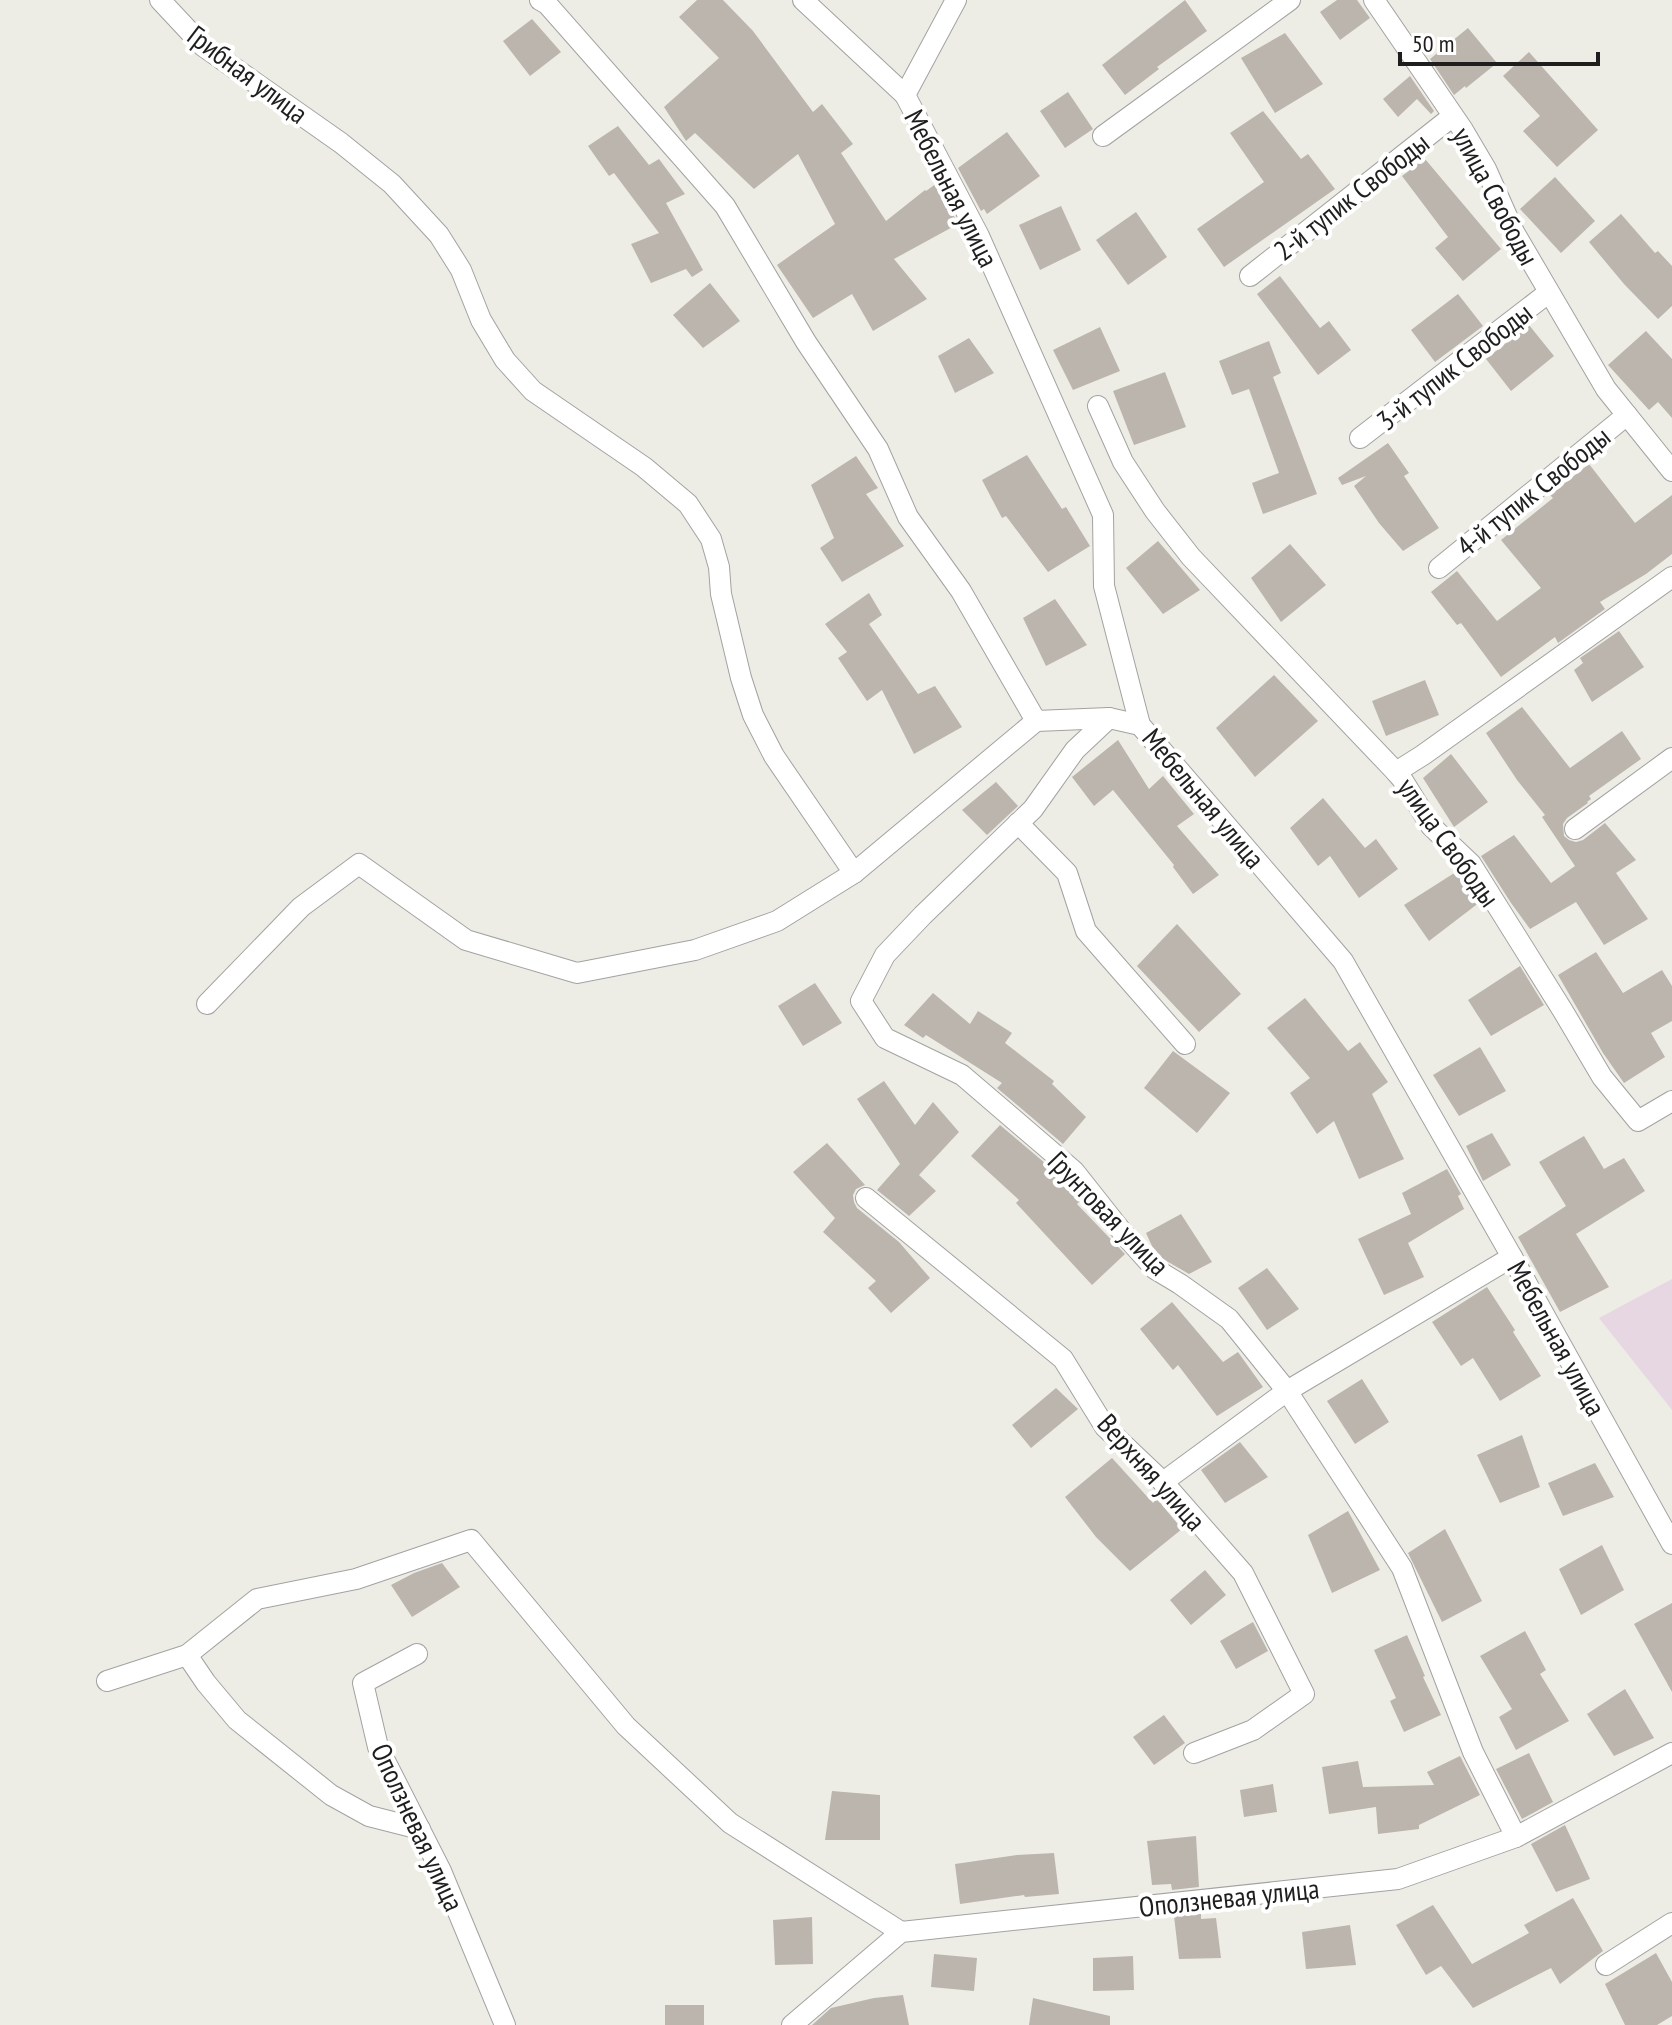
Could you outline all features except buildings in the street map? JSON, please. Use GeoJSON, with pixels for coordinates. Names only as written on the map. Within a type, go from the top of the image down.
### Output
{"type":"FeatureCollection","features":[{"type":"Feature","properties":{"kind":"street","name":"Грибная улица"},"geometry":{"type":"LineString","coordinates":[[160,0],[203,46],[341,143],[392,184],[439,235],[461,270],[481,320],[505,360],[533,391],[644,467],[688,504],[711,539],[741,678],[753,715],[774,756],[854,873]]}},
{"type":"Feature","properties":{"kind":"street"},"geometry":{"type":"LineString","coordinates":[[540,0],[547,4],[725,206],[806,342],[878,449],[908,517],[961,591],[1036,721]]}},
{"type":"Feature","properties":{"kind":"street"},"geometry":{"type":"LineString","coordinates":[[803,0],[905,95]]}},
{"type":"Feature","properties":{"kind":"street","name":"Мебельная улица"},"geometry":{"type":"LineString","coordinates":[[956,0],[905,95],[979,236],[1103,515],[1104,586],[1140,725],[1343,961],[1672,1544]]}},
{"type":"Feature","properties":{"kind":"street"},"geometry":{"type":"LineString","coordinates":[[1103,136],[1290,0]]}},
{"type":"Feature","properties":{"kind":"street","name":"улица Свободы"},"geometry":{"type":"LineString","coordinates":[[1374,0],[1486,169],[1514,232],[1606,389],[1672,471]]}},
{"type":"Feature","properties":{"kind":"street","name":"2-й тупик Свободы"},"geometry":{"type":"LineString","coordinates":[[1250,276],[1453,116]]}},
{"type":"Feature","properties":{"kind":"street","name":"3-й тупик Свободы"},"geometry":{"type":"LineString","coordinates":[[1360,438],[1548,293]]}},
{"type":"Feature","properties":{"kind":"street"},"geometry":{"type":"LineString","coordinates":[[1098,406],[1123,462],[1155,511],[1191,557],[1396,772]]}},
{"type":"Feature","properties":{"kind":"street","name":"4-й тупик Свободы"},"geometry":{"type":"LineString","coordinates":[[1439,568],[1627,415]]}},
{"type":"Feature","properties":{"kind":"street","name":"улица Свободы"},"geometry":{"type":"LineString","coordinates":[[1672,577],[1396,772],[1431,826],[1471,864],[1602,1077],[1638,1121],[1672,1101]]}},
{"type":"Feature","properties":{"kind":"street"},"geometry":{"type":"LineString","coordinates":[[207,1004],[301,907],[359,864],[466,940],[577,973],[695,950],[777,921],[854,873],[1036,721],[1109,718],[1140,725]]}},
{"type":"Feature","properties":{"kind":"street","name":"Грунтовая улица"},"geometry":{"type":"LineString","coordinates":[[1109,718],[1075,750],[1033,809],[885,955],[861,1001],[885,1038],[962,1075],[1074,1171],[1155,1269],[1229,1319],[1287,1391],[1402,1568],[1473,1752],[1516,1837]]}},
{"type":"Feature","properties":{"kind":"street"},"geometry":{"type":"LineString","coordinates":[[1575,829],[1672,758]]}},
{"type":"Feature","properties":{"kind":"street"},"geometry":{"type":"LineString","coordinates":[[1018,823],[1067,873],[1086,931],[1185,1044]]}},
{"type":"Feature","properties":{"kind":"street","name":"Верхняя улица"},"geometry":{"type":"LineString","coordinates":[[866,1198],[1063,1359],[1105,1427],[1163,1482],[1243,1573],[1304,1694],[1253,1730],[1194,1753]]}},
{"type":"Feature","properties":{"kind":"street"},"geometry":{"type":"LineString","coordinates":[[1163,1482],[1287,1391],[1512,1257]]}},
{"type":"Feature","properties":{"kind":"street"},"geometry":{"type":"LineString","coordinates":[[107,1681],[187,1655],[257,1599],[356,1579],[471,1540],[626,1726],[730,1823],[901,1932],[792,2025]]}},
{"type":"Feature","properties":{"kind":"street","name":"Оползневая улица"},"geometry":{"type":"LineString","coordinates":[[417,1654],[363,1683],[378,1747],[441,1871],[505,2025]]}},
{"type":"Feature","properties":{"kind":"street"},"geometry":{"type":"LineString","coordinates":[[187,1655],[237,1720],[331,1795],[369,1816],[420,1829]]}},
{"type":"Feature","properties":{"kind":"street","name":"Оползневая улица"},"geometry":{"type":"LineString","coordinates":[[901,1932],[1398,1879],[1516,1837],[1672,1753]]}},
{"type":"Feature","properties":{"kind":"street"},"geometry":{"type":"LineString","coordinates":[[1606,1965],[1672,1923]]}},
{"type":"Feature","properties":{"kind":"shaded area"},"geometry":{"type":"Polygon","coordinates":[[[1672,1279],[1672,1410],[1599,1318],[1672,1279]]]}}]}
